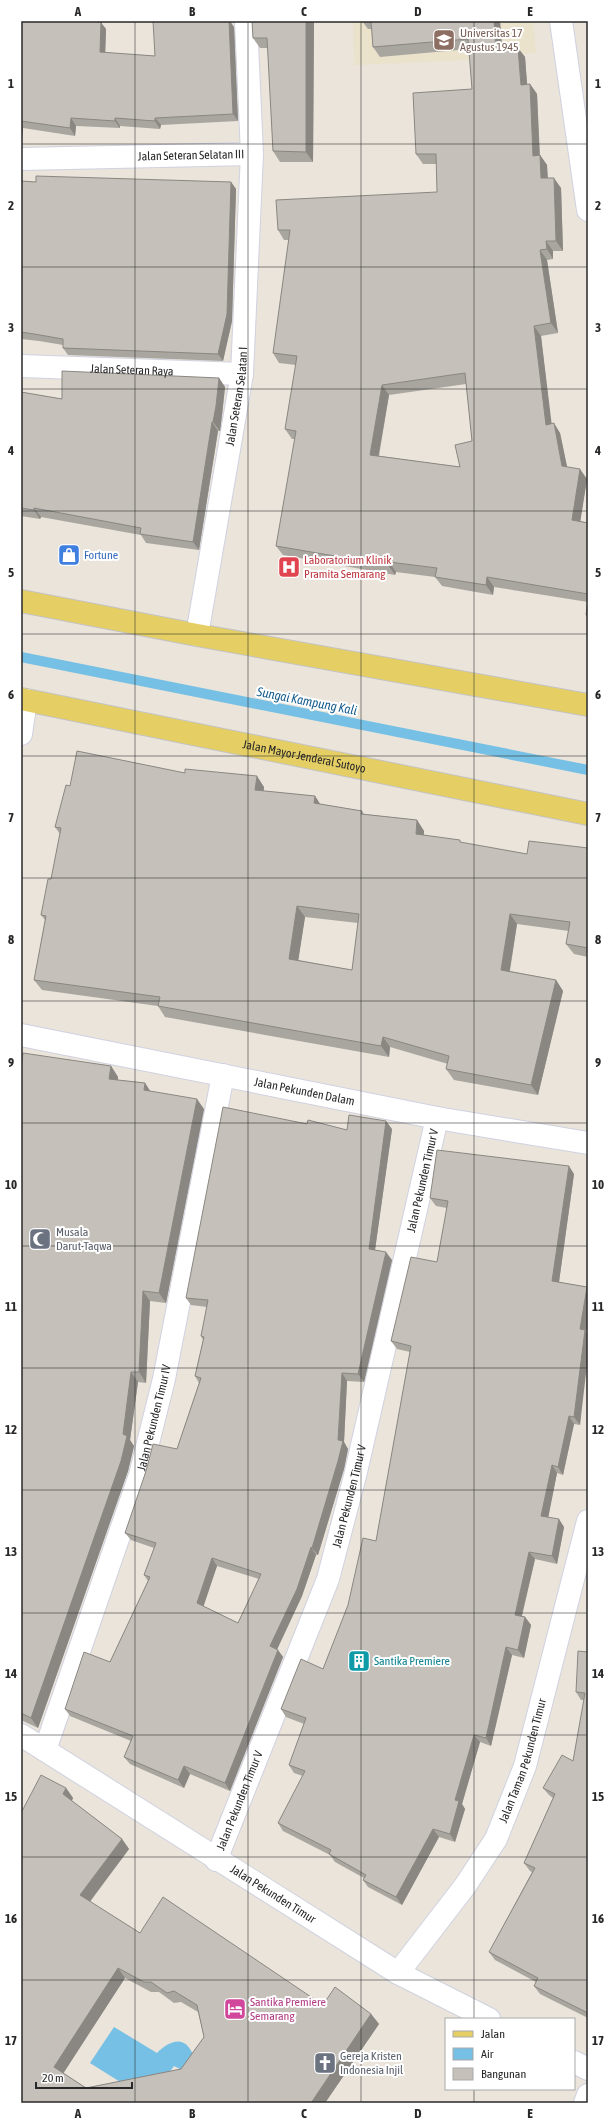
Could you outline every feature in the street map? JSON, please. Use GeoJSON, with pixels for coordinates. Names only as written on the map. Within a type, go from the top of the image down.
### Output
{"type":"FeatureCollection","features":[{"type":"Feature","properties":{"kind":"main road"},"geometry":{"type":"LineString","coordinates":[[21,601],[197,635],[588,706]]}},
{"type":"Feature","properties":{"kind":"main road","name":"Jalan Mayor Jenderal Sutoyo"},"geometry":{"type":"LineString","coordinates":[[24,699],[588,814]]}},
{"type":"Feature","properties":{"kind":"street","name":"Jalan Seteran Selatan III"},"geometry":{"type":"LineString","coordinates":[[21,159],[252,154],[246,21]]}},
{"type":"Feature","properties":{"kind":"street"},"geometry":{"type":"LineString","coordinates":[[561,21],[588,210]]}},
{"type":"Feature","properties":{"kind":"street","name":"Jalan Seteran Selatan I"},"geometry":{"type":"LineString","coordinates":[[197,635],[242,374],[252,154]]}},
{"type":"Feature","properties":{"kind":"street","name":"Jalan Seteran Raya"},"geometry":{"type":"LineString","coordinates":[[21,366],[242,374]]}},
{"type":"Feature","properties":{"kind":"street"},"geometry":{"type":"LineString","coordinates":[[21,734],[24,699]]}},
{"type":"Feature","properties":{"kind":"street","name":"Jalan Pekunden Dalam"},"geometry":{"type":"LineString","coordinates":[[21,1035],[437,1118],[588,1143]]}},
{"type":"Feature","properties":{"kind":"street","name":"Jalan Pekunden Timur IV"},"geometry":{"type":"LineString","coordinates":[[45,1750],[140,1475],[164,1379],[224,1076]]}},
{"type":"Feature","properties":{"kind":"street","name":"Jalan Pekunden Timur V"},"geometry":{"type":"LineString","coordinates":[[216,1860],[328,1579],[355,1476],[437,1118]]}},
{"type":"Feature","properties":{"kind":"street","name":"Jalan Taman Pekunden Timur"},"geometry":{"type":"LineString","coordinates":[[398,1973],[465,1886],[496,1839],[525,1766],[588,1521]]}},
{"type":"Feature","properties":{"kind":"street","name":"Jalan Pekunden Timur"},"geometry":{"type":"LineString","coordinates":[[21,1735],[216,1860],[398,1973],[487,2018]]}},
{"type":"Feature","properties":{"kind":"street"},"geometry":{"type":"LineString","coordinates":[[575,2062],[588,2069]]}},
{"type":"Feature","properties":{"kind":"street"},"geometry":{"type":"LineString","coordinates":[[585,2103],[588,2095]]}},
{"type":"Feature","properties":{"kind":"shaded area","name":"Universitas 17 Agustus 1945"},"geometry":{"type":"Polygon","coordinates":[[[353,21],[533,21],[536,53],[454,61],[354,65],[353,21]]]}},
{"type":"Feature","properties":{"kind":"water"},"geometry":{"type":"Polygon","coordinates":[[[114,2027],[157,2053],[172,2043],[181,2042],[186,2044],[190,2048],[193,2055],[186,2072],[174,2066],[160,2085],[133,2090],[90,2063],[114,2027]]]}},
{"type":"Feature","properties":{"kind":"building"},"geometry":{"type":"Polygon","coordinates":[[[21,21],[101,22],[100,52],[155,56],[153,21],[229,21],[233,114],[155,118],[155,121],[115,118],[115,121],[71,118],[70,128],[21,121],[21,21]]]}},
{"type":"Feature","properties":{"kind":"building"},"geometry":{"type":"Polygon","coordinates":[[[252,21],[306,21],[306,152],[273,151],[267,38],[253,38],[252,21]]]}},
{"type":"Feature","properties":{"kind":"building"},"geometry":{"type":"Polygon","coordinates":[[[371,21],[494,21],[496,50],[518,48],[521,85],[530,84],[533,156],[540,155],[541,178],[554,178],[556,241],[546,241],[547,249],[540,250],[551,323],[534,326],[546,425],[554,423],[562,466],[580,469],[572,520],[588,523],[588,594],[487,577],[486,585],[435,577],[437,568],[389,562],[388,565],[276,546],[296,431],[285,429],[297,356],[273,353],[290,230],[278,230],[276,200],[437,192],[436,154],[416,154],[413,93],[472,89],[468,39],[373,47],[371,21]],[[465,373],[382,385],[370,455],[460,467],[455,445],[472,441],[465,373]]]}},
{"type":"Feature","properties":{"kind":"building"},"geometry":{"type":"Polygon","coordinates":[[[36,176],[231,182],[227,314],[218,354],[63,348],[63,339],[21,332],[21,181],[36,182],[36,176]]]}},
{"type":"Feature","properties":{"kind":"building"},"geometry":{"type":"Polygon","coordinates":[[[62,371],[219,378],[216,406],[212,422],[193,542],[140,534],[141,528],[34,508],[34,510],[21,508],[21,392],[62,399],[62,371]]]}},
{"type":"Feature","properties":{"kind":"building"},"geometry":{"type":"Polygon","coordinates":[[[588,600],[588,616],[586,615],[588,600]]]}},
{"type":"Feature","properties":{"kind":"building"},"geometry":{"type":"Polygon","coordinates":[[[77,751],[185,773],[185,769],[257,776],[255,790],[315,796],[314,803],[362,811],[361,814],[417,820],[416,834],[460,840],[460,842],[527,854],[529,841],[588,848],[588,948],[566,944],[570,922],[510,914],[501,970],[556,980],[531,1085],[446,1069],[449,1056],[383,1037],[381,1046],[158,1006],[160,997],[34,980],[46,916],[41,915],[48,879],[51,879],[61,828],[55,827],[66,785],[70,786],[77,751]],[[297,906],[289,959],[352,970],[359,914],[297,906]]]}},
{"type":"Feature","properties":{"kind":"building"},"geometry":{"type":"Polygon","coordinates":[[[23,1053],[111,1066],[109,1079],[145,1083],[144,1090],[197,1099],[159,1293],[143,1291],[139,1372],[131,1372],[123,1434],[127,1436],[121,1461],[31,1718],[21,1713],[21,1066],[23,1053]]]}},
{"type":"Feature","properties":{"kind":"building"},"geometry":{"type":"Polygon","coordinates":[[[223,1107],[307,1124],[308,1120],[347,1130],[349,1115],[386,1121],[369,1249],[386,1252],[358,1374],[342,1373],[338,1440],[343,1441],[312,1548],[311,1547],[297,1589],[270,1646],[278,1650],[225,1783],[184,1766],[178,1780],[124,1757],[133,1736],[65,1709],[84,1652],[110,1662],[150,1577],[144,1575],[156,1543],[125,1533],[146,1471],[153,1444],[177,1449],[201,1378],[195,1376],[204,1337],[201,1336],[208,1300],[186,1298],[223,1107]],[[212,1558],[197,1603],[238,1623],[261,1574],[212,1558]]]}},
{"type":"Feature","properties":{"kind":"building"},"geometry":{"type":"Polygon","coordinates":[[[437,1150],[569,1166],[552,1281],[587,1287],[580,1329],[585,1330],[574,1417],[569,1416],[558,1467],[552,1465],[541,1516],[559,1519],[552,1556],[529,1552],[515,1615],[525,1617],[518,1650],[506,1647],[486,1738],[474,1735],[455,1800],[459,1801],[450,1834],[433,1829],[396,1897],[363,1880],[366,1875],[329,1854],[331,1850],[278,1823],[305,1771],[289,1765],[306,1718],[281,1709],[301,1659],[323,1669],[348,1605],[363,1538],[376,1541],[411,1346],[391,1341],[411,1257],[437,1262],[448,1201],[430,1198],[437,1150]]]}},
{"type":"Feature","properties":{"kind":"building"},"geometry":{"type":"Polygon","coordinates":[[[578,1651],[588,1652],[588,2013],[534,1986],[538,1978],[489,1952],[535,1868],[524,1863],[555,1794],[543,1788],[562,1755],[573,1761],[585,1693],[576,1692],[578,1651]]]}},
{"type":"Feature","properties":{"kind":"building"},"geometry":{"type":"Polygon","coordinates":[[[41,1775],[66,1788],[63,1794],[122,1839],[80,1895],[140,1933],[163,1897],[323,2005],[335,1987],[371,2014],[311,2103],[21,2103],[21,1813],[41,1775]],[[118,1968],[54,2067],[86,2088],[181,2069],[204,2037],[197,2005],[174,1991],[167,1993],[151,1982],[144,1982],[118,1968]]]}},
{"type":"Feature","properties":{"kind":"waterway","name":"Sungai Kampung Kali"},"geometry":{"type":"LineString","coordinates":[[21,657],[588,770]]}},
{"type":"Feature","properties":{"kind":"place","name":"Universitas 17 Agustus 1945"},"geometry":{"type":"Point","coordinates":[444,40]}},
{"type":"Feature","properties":{"kind":"place","name":"Fortune"},"geometry":{"type":"Point","coordinates":[69,555]}},
{"type":"Feature","properties":{"kind":"place","name":"Laboratorium Klinik Pramita Semarang"},"geometry":{"type":"Point","coordinates":[289,567]}},
{"type":"Feature","properties":{"kind":"place","name":"Musala Darut-Taqwa"},"geometry":{"type":"Point","coordinates":[40,1239]}},
{"type":"Feature","properties":{"kind":"place","name":"Santika Premiere"},"geometry":{"type":"Point","coordinates":[359,1661]}},
{"type":"Feature","properties":{"kind":"place","name":"Santika Premiere Semarang"},"geometry":{"type":"Point","coordinates":[235,2009]}},
{"type":"Feature","properties":{"kind":"place","name":"Gereja Kristen Indonesia Injil"},"geometry":{"type":"Point","coordinates":[325,2063]}}]}
